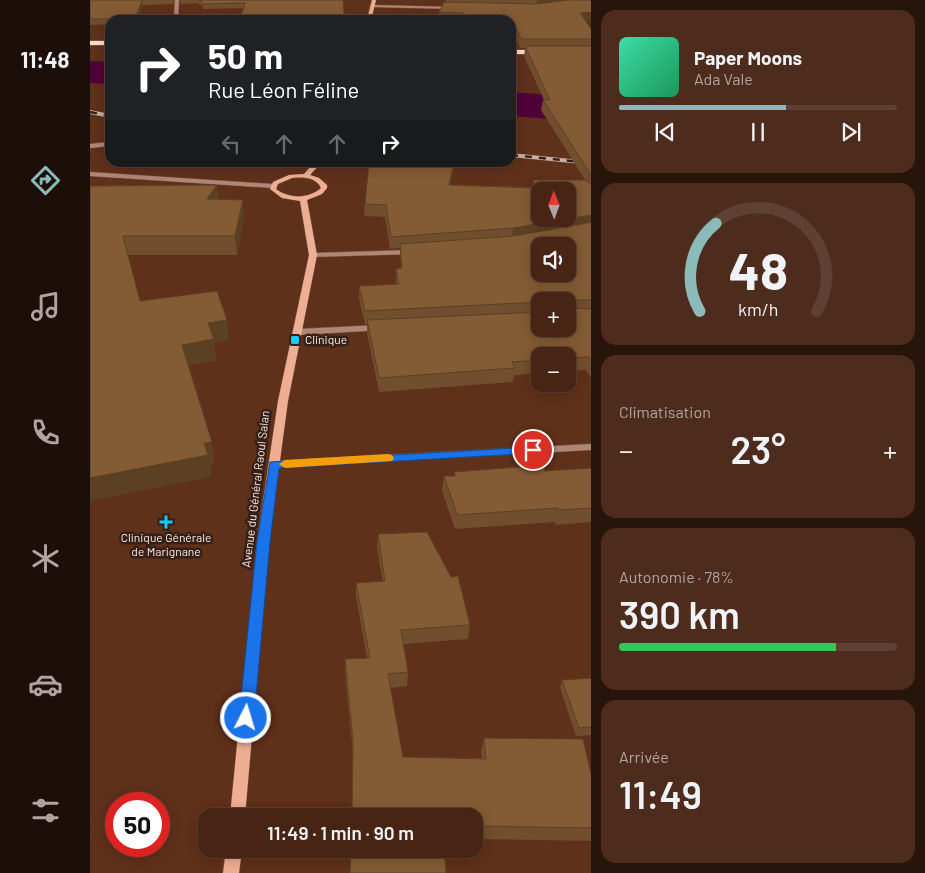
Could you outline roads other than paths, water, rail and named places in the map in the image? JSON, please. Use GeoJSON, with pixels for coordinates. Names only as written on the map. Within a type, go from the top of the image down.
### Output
{"type":"FeatureCollection","features":[{"type":"Feature","properties":{"kind":"main road"},"geometry":{"type":"LineString","coordinates":[[370,15],[374,0]]}},
{"type":"Feature","properties":{"kind":"main road"},"geometry":{"type":"LineString","coordinates":[[90,43],[105,43]]}},
{"type":"Feature","properties":{"kind":"main road"},"geometry":{"type":"LineString","coordinates":[[516,46],[550,49],[516,52]]}},
{"type":"Feature","properties":{"kind":"main road"},"geometry":{"type":"LineString","coordinates":[[90,50],[105,50]]}},
{"type":"Feature","properties":{"kind":"main road"},"geometry":{"type":"LineString","coordinates":[[305,176],[314,167]]}},
{"type":"Feature","properties":{"kind":"main road"},"geometry":{"type":"LineString","coordinates":[[305,176],[318,179],[324,185],[322,192],[303,198],[280,195],[273,189],[273,186],[284,178],[305,176]]}},
{"type":"Feature","properties":{"kind":"main road","name":"Avenue du Général Raoul Salan"},"geometry":{"type":"LineString","coordinates":[[238,808],[263,542],[283,401],[313,255],[303,198]]}},
{"type":"Feature","properties":{"kind":"main road"},"geometry":{"type":"LineString","coordinates":[[232,873],[233,858]]}},
{"type":"Feature","properties":{"kind":"street"},"geometry":{"type":"LineString","coordinates":[[176,15],[177,0]]}},
{"type":"Feature","properties":{"kind":"street"},"geometry":{"type":"LineString","coordinates":[[373,6],[459,8]]}},
{"type":"Feature","properties":{"kind":"street"},"geometry":{"type":"LineString","coordinates":[[90,146],[105,144]]}},
{"type":"Feature","properties":{"kind":"street"},"geometry":{"type":"LineString","coordinates":[[90,174],[273,186]]}},
{"type":"Feature","properties":{"kind":"street"},"geometry":{"type":"LineString","coordinates":[[313,255],[425,251]]}},
{"type":"Feature","properties":{"kind":"street"},"geometry":{"type":"LineString","coordinates":[[297,332],[394,327]]}},
{"type":"Feature","properties":{"kind":"street"},"geometry":{"type":"LineString","coordinates":[[274,464],[591,448]]}},
{"type":"Feature","properties":{"kind":"waterway"},"geometry":{"type":"LineString","coordinates":[[90,72],[105,73]]}},
{"type":"Feature","properties":{"kind":"waterway"},"geometry":{"type":"LineString","coordinates":[[516,104],[591,110]]}},
{"type":"Feature","properties":{"kind":"railway"},"geometry":{"type":"LineString","coordinates":[[90,112],[105,115]]}},
{"type":"Feature","properties":{"kind":"railway"},"geometry":{"type":"LineString","coordinates":[[516,155],[591,163]]}},
{"type":"Feature","properties":{"kind":"place","name":"Clinique"},"geometry":{"type":"Point","coordinates":[295,340]}},
{"type":"Feature","properties":{"kind":"place","name":"Clinique Générale de Marignane"},"geometry":{"type":"Point","coordinates":[166,522]}}]}
